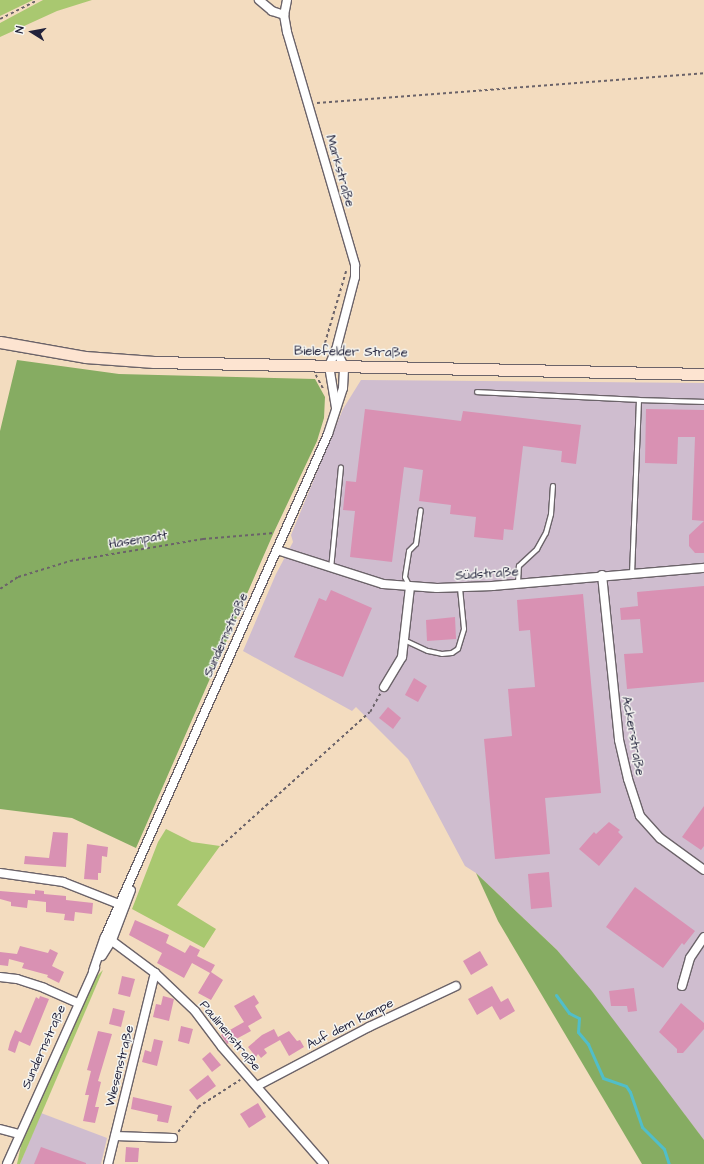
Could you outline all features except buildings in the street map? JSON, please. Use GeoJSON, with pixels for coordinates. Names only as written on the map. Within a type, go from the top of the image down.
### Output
{"type":"FeatureCollection","features":[{"type":"Feature","properties":{"kind":"main road","name":"Bielefelder Straße"},"geometry":{"type":"LineString","coordinates":[[0,342],[85,357],[154,362],[704,374]]}},
{"type":"Feature","properties":{"kind":"street"},"geometry":{"type":"LineString","coordinates":[[259,0],[272,11],[284,15]]}},
{"type":"Feature","properties":{"kind":"street","name":"Markstraße"},"geometry":{"type":"LineString","coordinates":[[287,0],[284,15],[308,104],[355,265],[354,277],[336,350],[328,366]]}},
{"type":"Feature","properties":{"kind":"street"},"geometry":{"type":"LineString","coordinates":[[336,350],[344,366]]}},
{"type":"Feature","properties":{"kind":"street","name":"Sundernstraße"},"geometry":{"type":"LineString","coordinates":[[328,366],[336,408]]}},
{"type":"Feature","properties":{"kind":"street","name":"Sundernstraße"},"geometry":{"type":"LineString","coordinates":[[7,1164],[77,1003],[123,905],[136,870],[328,434],[343,388],[344,366]]}},
{"type":"Feature","properties":{"kind":"street","name":"Südstraße"},"geometry":{"type":"LineString","coordinates":[[277,550],[331,569],[383,584],[410,587],[460,588],[518,584],[602,575],[704,568]]}},
{"type":"Feature","properties":{"kind":"street","name":"Ackerstraße"},"geometry":{"type":"LineString","coordinates":[[602,575],[620,740],[628,778],[640,816],[660,838],[704,870]]}},
{"type":"Feature","properties":{"kind":"street"},"geometry":{"type":"LineString","coordinates":[[384,687],[402,656],[410,587]]}},
{"type":"Feature","properties":{"kind":"street"},"geometry":{"type":"LineString","coordinates":[[0,873],[63,882],[123,905]]}},
{"type":"Feature","properties":{"kind":"street"},"geometry":{"type":"LineString","coordinates":[[682,986],[690,958],[704,937]]}},
{"type":"Feature","properties":{"kind":"street","name":"Paulinenstraße"},"geometry":{"type":"LineString","coordinates":[[108,939],[155,973],[195,1012],[324,1164]]}},
{"type":"Feature","properties":{"kind":"street","name":"Wiesenstraße"},"geometry":{"type":"LineString","coordinates":[[108,1164],[155,973]]}},
{"type":"Feature","properties":{"kind":"street"},"geometry":{"type":"LineString","coordinates":[[0,977],[17,979],[44,988],[77,1003]]}},
{"type":"Feature","properties":{"kind":"street","name":"Auf dem Kampe"},"geometry":{"type":"LineString","coordinates":[[257,1086],[369,1027],[456,986]]}},
{"type":"Feature","properties":{"kind":"street"},"geometry":{"type":"LineString","coordinates":[[0,1129],[19,1134]]}},
{"type":"Feature","properties":{"kind":"street","name":"Sundernstraße"},"geometry":{"type":"LineString","coordinates":[[13,1164],[19,1134]]}},
{"type":"Feature","properties":{"kind":"street"},"geometry":{"type":"LineString","coordinates":[[115,1136],[173,1138]]}},
{"type":"Feature","properties":{"kind":"lane"},"geometry":{"type":"LineString","coordinates":[[477,392],[704,402]]}},
{"type":"Feature","properties":{"kind":"lane"},"geometry":{"type":"LineString","coordinates":[[632,573],[639,400]]}},
{"type":"Feature","properties":{"kind":"lane"},"geometry":{"type":"LineString","coordinates":[[331,569],[340,467]]}},
{"type":"Feature","properties":{"kind":"lane"},"geometry":{"type":"LineString","coordinates":[[518,584],[519,566],[537,549],[546,533],[551,514],[553,486]]}},
{"type":"Feature","properties":{"kind":"lane"},"geometry":{"type":"LineString","coordinates":[[410,587],[405,577],[409,551],[416,544],[421,510]]}},
{"type":"Feature","properties":{"kind":"lane"},"geometry":{"type":"LineString","coordinates":[[404,640],[428,652],[442,654],[452,653],[458,649],[464,629],[460,588]]}},
{"type":"Feature","properties":{"kind":"path"},"geometry":{"type":"LineString","coordinates":[[0,19],[38,0]]}},
{"type":"Feature","properties":{"kind":"path"},"geometry":{"type":"LineString","coordinates":[[308,104],[704,73]]}},
{"type":"Feature","properties":{"kind":"path"},"geometry":{"type":"LineString","coordinates":[[324,391],[316,378],[317,354],[323,349],[346,267]]}},
{"type":"Feature","properties":{"kind":"path","name":"Hasenpatt"},"geometry":{"type":"LineString","coordinates":[[0,589],[18,577],[70,562],[108,554],[203,539],[284,535]]}},
{"type":"Feature","properties":{"kind":"path"},"geometry":{"type":"LineString","coordinates":[[221,846],[370,712],[384,687]]}},
{"type":"Feature","properties":{"kind":"path"},"geometry":{"type":"LineString","coordinates":[[173,1138],[198,1107],[248,1076]]}},
{"type":"Feature","properties":{"kind":"shaded area"},"geometry":{"type":"Polygon","coordinates":[[[361,380],[704,383],[704,1140],[557,950],[476,873],[465,866],[408,759],[356,707],[352,711],[243,651],[276,574],[293,542],[291,535],[343,409],[361,380]]]}},
{"type":"Feature","properties":{"kind":"shaded area"},"geometry":{"type":"Polygon","coordinates":[[[41,1113],[107,1138],[101,1164],[20,1164],[41,1113]]]}},
{"type":"Feature","properties":{"kind":"green space"},"geometry":{"type":"Polygon","coordinates":[[[0,0],[33,0],[0,16],[0,0]]]}},
{"type":"Feature","properties":{"kind":"green space"},"geometry":{"type":"Polygon","coordinates":[[[43,0],[92,0],[57,11],[0,37],[0,23],[43,0]]]}},
{"type":"Feature","properties":{"kind":"green space"},"geometry":{"type":"Polygon","coordinates":[[[17,360],[119,374],[315,379],[325,397],[324,418],[317,441],[274,532],[136,848],[72,818],[0,809],[0,431],[17,360]]]}},
{"type":"Feature","properties":{"kind":"green space"},"geometry":{"type":"Polygon","coordinates":[[[166,829],[192,842],[220,846],[177,905],[216,929],[204,948],[132,909],[158,842],[166,829]]]}},
{"type":"Feature","properties":{"kind":"green space"},"geometry":{"type":"Polygon","coordinates":[[[476,873],[557,950],[591,990],[704,1140],[704,1164],[642,1164],[498,921],[476,873]]]}},
{"type":"Feature","properties":{"kind":"green space"},"geometry":{"type":"Polygon","coordinates":[[[103,970],[20,1164],[17,1164],[23,1136],[95,978],[103,970]]]}},
{"type":"Feature","properties":{"kind":"waterway"},"geometry":{"type":"LineString","coordinates":[[556,995],[569,1013],[579,1018],[578,1032],[588,1044],[603,1078],[626,1086],[630,1092],[642,1127],[664,1149],[669,1164]]}}]}
